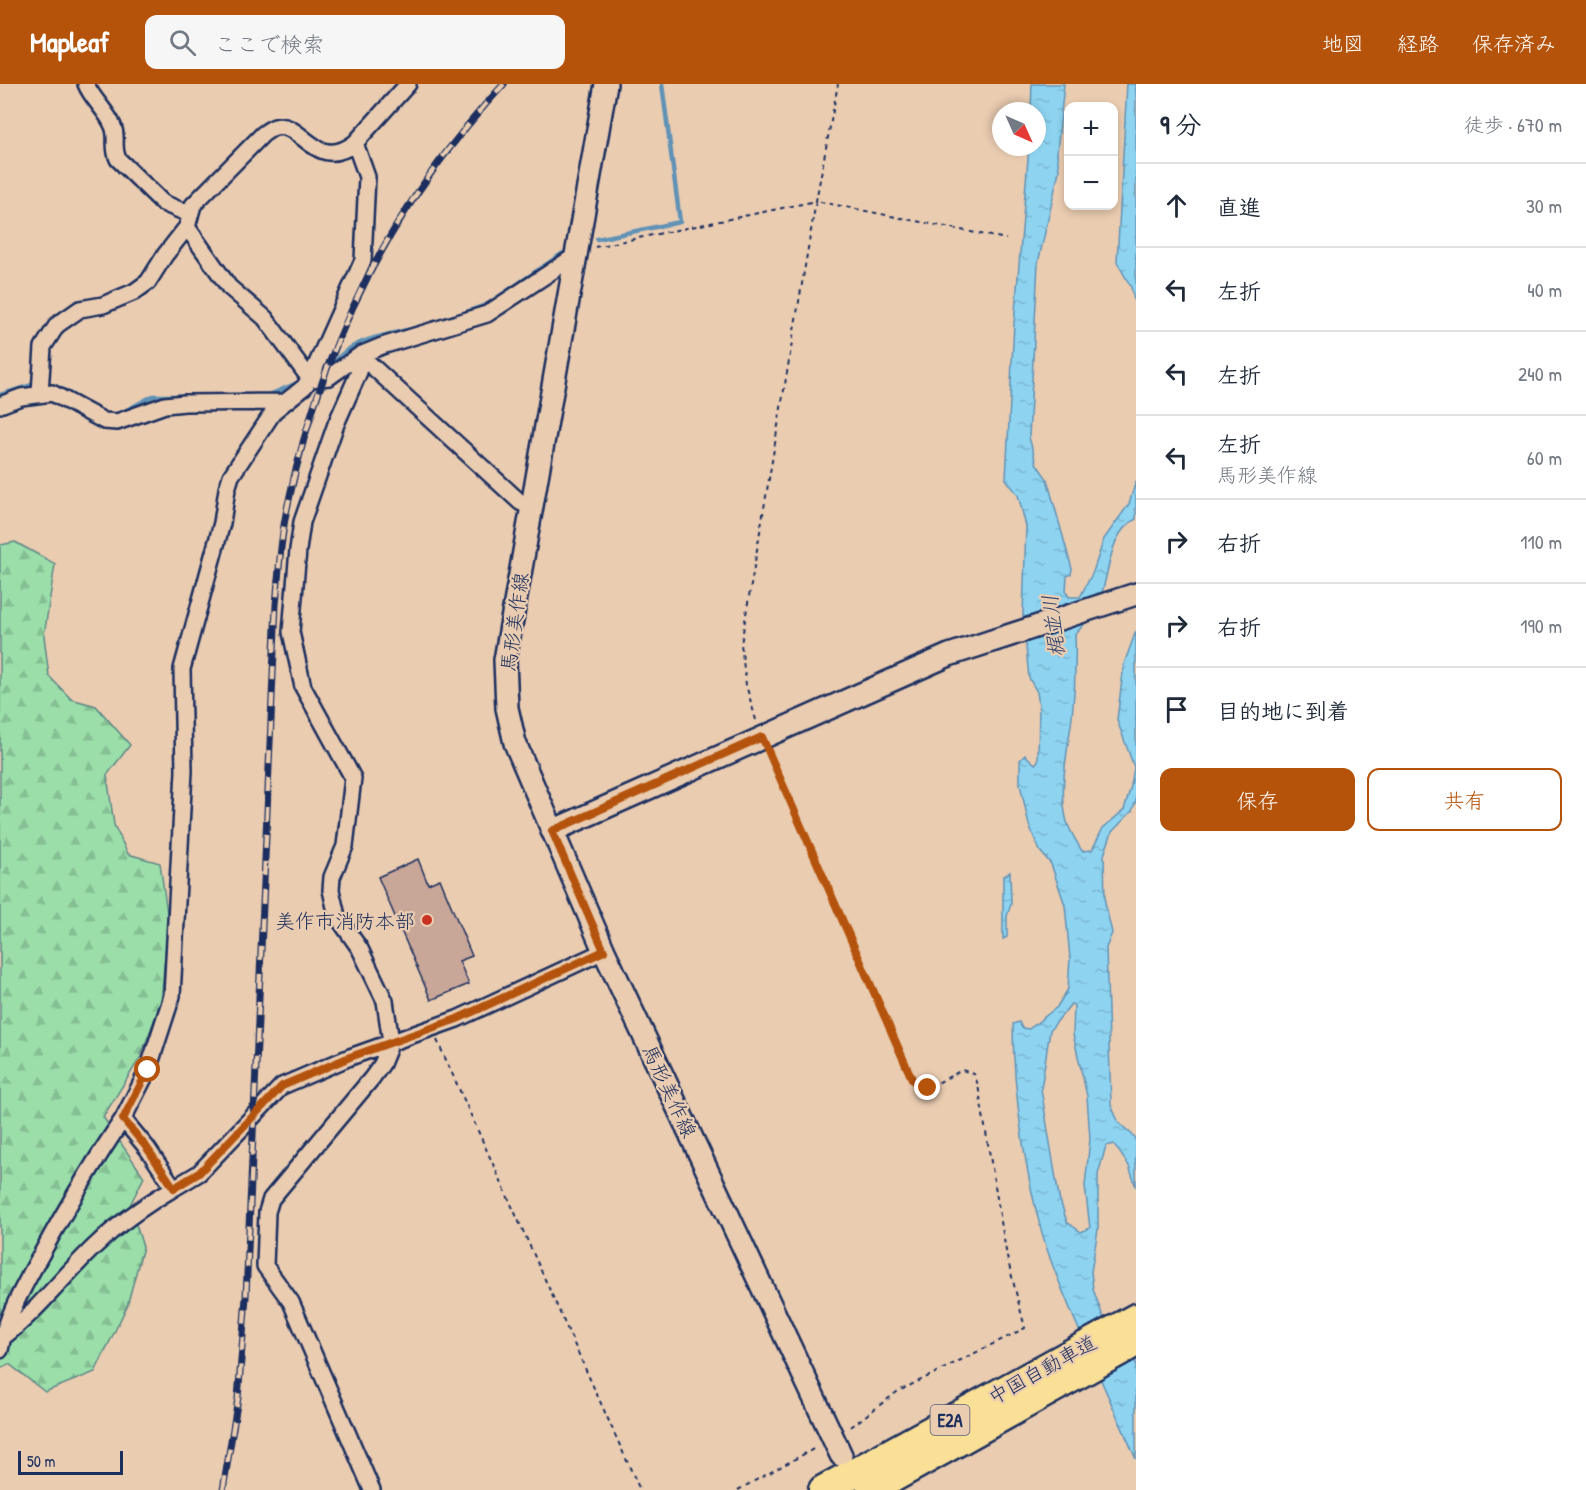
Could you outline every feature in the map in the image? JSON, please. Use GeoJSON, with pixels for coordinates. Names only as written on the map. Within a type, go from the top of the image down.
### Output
{"type":"FeatureCollection","features":[{"type":"Feature","properties":{"kind":"highway","name":"中国自動車道"},"geometry":{"type":"LineString","coordinates":[[871,1490],[1080,1360],[1136,1318]]}},
{"type":"Feature","properties":{"kind":"highway","name":"中国自動車道"},"geometry":{"type":"LineString","coordinates":[[823,1490],[1080,1360],[1136,1342]]}},
{"type":"Feature","properties":{"kind":"main road","name":"馬形美作線"},"geometry":{"type":"LineString","coordinates":[[606,84],[505,660],[507,708],[514,743],[604,951],[837,1447]]}},
{"type":"Feature","properties":{"kind":"main road"},"geometry":{"type":"LineString","coordinates":[[552,831],[949,656],[1136,594]]}},
{"type":"Feature","properties":{"kind":"street"},"geometry":{"type":"LineString","coordinates":[[86,84],[113,125],[116,135],[114,150],[118,159],[163,202],[188,220],[229,286],[279,334],[302,371],[310,379]]}},
{"type":"Feature","properties":{"kind":"street"},"geometry":{"type":"LineString","coordinates":[[40,393],[43,347],[57,325],[80,309],[103,305],[134,292],[148,282],[188,220],[193,205],[263,134],[275,127],[286,128],[319,149],[333,153],[345,150],[355,143],[408,84]]}},
{"type":"Feature","properties":{"kind":"street"},"geometry":{"type":"LineString","coordinates":[[1,1344],[17,1300],[86,1172],[123,1119],[148,1070],[174,984],[184,771],[182,669],[222,523],[231,476],[274,411],[304,387],[310,379],[363,260],[367,177],[355,143]]}},
{"type":"Feature","properties":{"kind":"street"},"geometry":{"type":"LineString","coordinates":[[310,379],[329,377],[360,355],[382,346],[487,314],[578,254]]}},
{"type":"Feature","properties":{"kind":"street"},"geometry":{"type":"LineString","coordinates":[[360,355],[520,502],[532,508]]}},
{"type":"Feature","properties":{"kind":"street"},"geometry":{"type":"LineString","coordinates":[[360,355],[359,372],[336,424],[303,522],[298,550],[291,632],[303,687],[353,778],[345,846],[332,877],[331,890],[337,916],[360,949],[386,1001],[391,1027],[391,1042],[382,1064],[372,1078],[271,1199],[267,1212],[265,1266],[291,1302],[372,1490]]}},
{"type":"Feature","properties":{"kind":"street"},"geometry":{"type":"LineString","coordinates":[[0,405],[40,393],[52,393],[104,421],[117,422],[165,405],[284,402]]}},
{"type":"Feature","properties":{"kind":"street"},"geometry":{"type":"LineString","coordinates":[[1,1344],[94,1246],[144,1205],[199,1173],[282,1086],[391,1042],[433,1029],[604,951]]}},
{"type":"Feature","properties":{"kind":"street"},"geometry":{"type":"LineString","coordinates":[[123,1119],[147,1148],[174,1188]]}},
{"type":"Feature","properties":{"kind":"path"},"geometry":{"type":"LineString","coordinates":[[738,1490],[837,1447],[897,1392],[1025,1328],[1006,1257],[978,1084],[974,1074],[962,1070],[928,1088],[920,1088],[912,1079],[762,737],[746,685],[741,644],[838,84]]}},
{"type":"Feature","properties":{"kind":"path"},"geometry":{"type":"LineString","coordinates":[[578,254],[596,247],[816,201],[1006,239]]}},
{"type":"Feature","properties":{"kind":"path"},"geometry":{"type":"LineString","coordinates":[[433,1029],[639,1490]]}},
{"type":"Feature","properties":{"kind":"green space"},"geometry":{"type":"Polygon","coordinates":[[[15,542],[55,564],[44,636],[49,676],[71,699],[96,706],[130,745],[107,775],[114,825],[128,854],[160,863],[168,920],[161,1002],[140,1058],[103,1117],[144,1177],[130,1205],[143,1247],[127,1306],[95,1372],[45,1392],[9,1364],[0,1369],[0,545],[15,542]]]}},
{"type":"Feature","properties":{"kind":"water","name":"梶並川"},"geometry":{"type":"Polygon","coordinates":[[[1032,84],[1064,84],[1057,153],[1059,171],[1038,263],[1029,437],[1036,463],[1047,479],[1072,569],[1071,574],[1067,576],[1066,592],[1069,597],[1080,597],[1093,572],[1104,539],[1129,504],[1136,481],[1136,519],[1127,525],[1115,542],[1099,601],[1075,634],[1074,696],[1063,796],[1067,822],[1082,851],[1092,850],[1103,828],[1124,810],[1134,767],[1117,720],[1124,664],[1136,631],[1136,801],[1132,811],[1112,832],[1104,855],[1105,903],[1112,933],[1106,948],[1111,1105],[1119,1123],[1136,1138],[1136,1187],[1129,1166],[1114,1144],[1106,1146],[1098,1174],[1098,1229],[1091,1272],[1093,1289],[1103,1317],[1136,1360],[1136,1459],[1050,1258],[1028,1173],[1019,1111],[1013,1024],[1019,1022],[1022,1028],[1029,1029],[1057,1007],[1068,989],[1070,958],[1065,905],[1051,864],[1040,851],[1029,825],[1020,784],[1020,760],[1025,755],[1035,764],[1038,761],[1039,705],[1037,692],[1029,678],[1023,615],[1026,526],[1018,495],[1006,479],[1014,324],[1028,156],[1046,156],[1046,102],[1031,102],[1032,84]],[[1071,1004],[1050,1030],[1041,1089],[1059,1197],[1067,1222],[1081,1232],[1090,1228],[1085,1186],[1090,1139],[1087,1096],[1073,1034],[1074,1005],[1071,1004]]]}},
{"type":"Feature","properties":{"kind":"water"},"geometry":{"type":"Polygon","coordinates":[[[1127,84],[1136,84],[1136,308],[1131,287],[1117,262],[1127,84]]]}},
{"type":"Feature","properties":{"kind":"water"},"geometry":{"type":"Polygon","coordinates":[[[1010,872],[1011,904],[1007,916],[1007,937],[1003,939],[1003,877],[1010,872]]]}},
{"type":"Feature","properties":{"kind":"building","name":"美作市消防本部"},"geometry":{"type":"Polygon","coordinates":[[[418,859],[428,884],[440,879],[472,956],[459,961],[469,984],[431,1000],[378,877],[418,859]]]}},
{"type":"Feature","properties":{"kind":"waterway"},"geometry":{"type":"LineString","coordinates":[[597,239],[680,222],[662,84]]}},
{"type":"Feature","properties":{"kind":"waterway"},"geometry":{"type":"LineString","coordinates":[[461,314],[488,304],[563,253]]}},
{"type":"Feature","properties":{"kind":"waterway"},"geometry":{"type":"LineString","coordinates":[[333,364],[341,355],[360,343],[419,327]]}},
{"type":"Feature","properties":{"kind":"waterway"},"geometry":{"type":"LineString","coordinates":[[269,395],[295,384]]}},
{"type":"Feature","properties":{"kind":"waterway"},"geometry":{"type":"LineString","coordinates":[[0,395],[32,385]]}},
{"type":"Feature","properties":{"kind":"waterway"},"geometry":{"type":"LineString","coordinates":[[48,385],[60,388],[75,397]]}},
{"type":"Feature","properties":{"kind":"waterway"},"geometry":{"type":"LineString","coordinates":[[121,413],[153,396],[180,396]]}},
{"type":"Feature","properties":{"kind":"railway"},"geometry":{"type":"LineString","coordinates":[[223,1490],[238,1398],[246,1297],[276,605],[285,521],[301,449],[319,391],[340,336],[365,282],[394,229],[427,179],[463,131],[504,84]]}},
{"type":"Feature","properties":{"kind":"place","name":"美作市消防本部"},"geometry":{"type":"Point","coordinates":[427,920]}},
{"type":"Feature","properties":{"kind":"route"},"geometry":{"type":"LineString","coordinates":[[148,1070],[123,1119],[147,1148],[174,1188],[186,1184],[199,1173],[261,1111],[282,1086],[350,1057],[457,1019],[604,951],[552,831],[762,737],[912,1079],[920,1088],[928,1088]]}}]}
